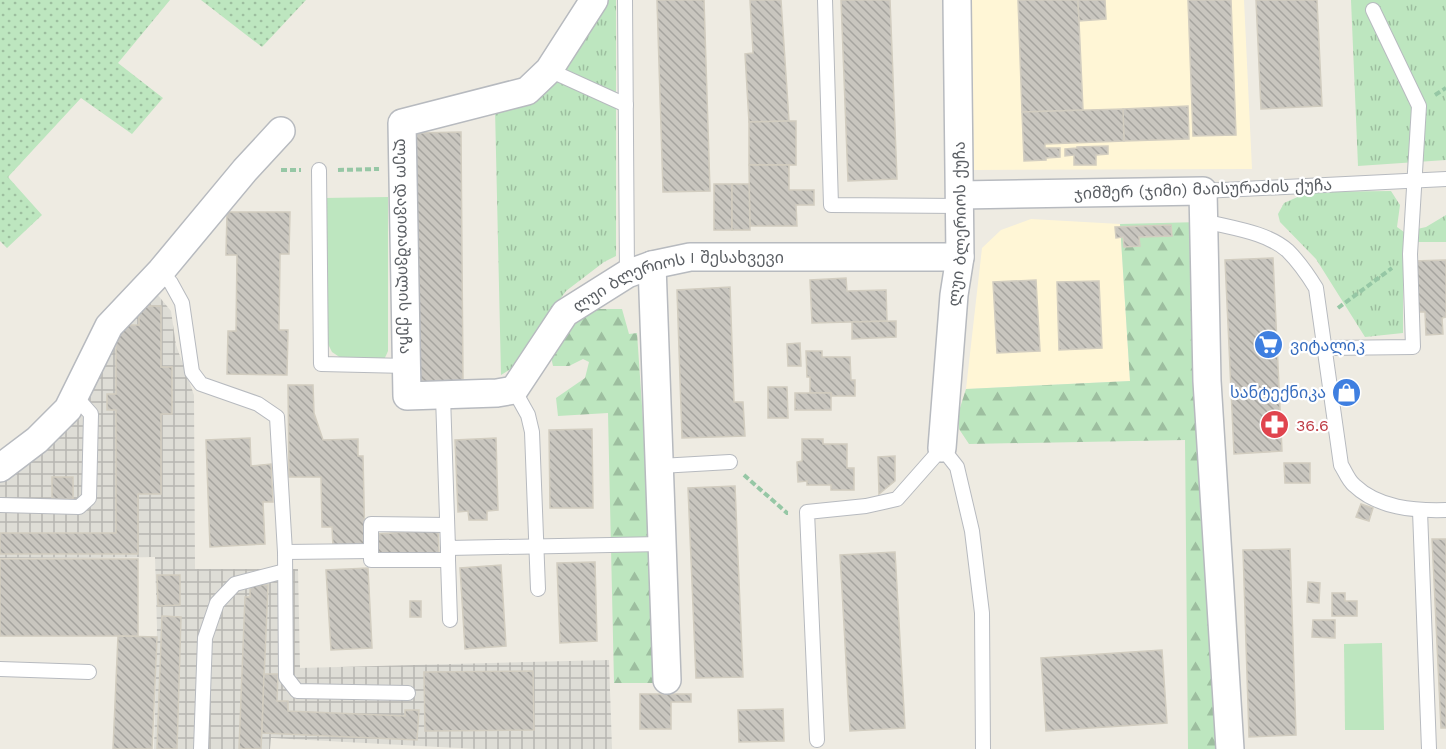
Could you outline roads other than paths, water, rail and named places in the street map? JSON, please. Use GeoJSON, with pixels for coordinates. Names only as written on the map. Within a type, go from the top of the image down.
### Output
{"type":"FeatureCollection","features":[{"type":"Feature","properties":{"kind":"street","name":"ლეო დავითაშვილის ქუჩა"},"geometry":{"type":"LineString","coordinates":[[443,396],[407,396],[402,123],[527,91],[549,70],[594,0]]}},
{"type":"Feature","properties":{"kind":"street","name":"ლუი ბლერიოს ქუჩა"},"geometry":{"type":"LineString","coordinates":[[942,448],[954,295],[960,257],[957,0]]}},
{"type":"Feature","properties":{"kind":"street"},"geometry":{"type":"LineString","coordinates":[[0,468],[37,440],[68,409],[109,326],[161,271],[245,170],[281,131]]}},
{"type":"Feature","properties":{"kind":"street","name":"ჯიმშერ (ჯიმი) მაისურაძის ქუჩა"},"geometry":{"type":"LineString","coordinates":[[960,200],[1203,191]]}},
{"type":"Feature","properties":{"kind":"street"},"geometry":{"type":"LineString","coordinates":[[1203,191],[1207,381],[1230,749]]}},
{"type":"Feature","properties":{"kind":"street","name":"ლუი ბლერიოს I შესახვევი"},"geometry":{"type":"LineString","coordinates":[[514,390],[565,313],[627,274],[652,265],[690,257],[960,257]]}},
{"type":"Feature","properties":{"kind":"street"},"geometry":{"type":"LineString","coordinates":[[652,265],[667,680]]}},
{"type":"Feature","properties":{"kind":"street"},"geometry":{"type":"LineString","coordinates":[[443,396],[514,390]]}},
{"type":"Feature","properties":{"kind":"lane"},"geometry":{"type":"LineString","coordinates":[[626,0],[627,274]]}},
{"type":"Feature","properties":{"kind":"lane"},"geometry":{"type":"LineString","coordinates":[[825,0],[831,205],[960,200]]}},
{"type":"Feature","properties":{"kind":"lane"},"geometry":{"type":"LineString","coordinates":[[1325,348],[1413,347],[1410,254],[1419,106],[1374,10]]}},
{"type":"Feature","properties":{"kind":"lane"},"geometry":{"type":"LineString","coordinates":[[549,70],[626,105]]}},
{"type":"Feature","properties":{"kind":"lane"},"geometry":{"type":"LineString","coordinates":[[319,170],[321,364],[407,366]]}},
{"type":"Feature","properties":{"kind":"lane","name":"ჯიმშერ (ჯიმი) მაისურაძის ქუჩა"},"geometry":{"type":"LineString","coordinates":[[1203,191],[1446,179]]}},
{"type":"Feature","properties":{"kind":"lane"},"geometry":{"type":"LineString","coordinates":[[1204,221],[1261,235],[1287,250],[1304,269],[1316,288],[1341,465],[1353,484],[1377,501],[1420,511],[1446,510]]}},
{"type":"Feature","properties":{"kind":"lane"},"geometry":{"type":"LineString","coordinates":[[161,271],[182,303],[192,372],[201,384],[258,404],[276,417],[285,552],[286,677],[297,691],[408,693]]}},
{"type":"Feature","properties":{"kind":"lane"},"geometry":{"type":"LineString","coordinates":[[514,390],[528,415],[532,432],[538,589]]}},
{"type":"Feature","properties":{"kind":"lane"},"geometry":{"type":"LineString","coordinates":[[0,505],[79,507],[89,498],[91,414],[75,396]]}},
{"type":"Feature","properties":{"kind":"lane"},"geometry":{"type":"LineString","coordinates":[[443,396],[450,620]]}},
{"type":"Feature","properties":{"kind":"lane"},"geometry":{"type":"LineString","coordinates":[[817,740],[807,512],[866,506],[897,499],[942,448],[957,467],[972,531],[982,613],[983,749]]}},
{"type":"Feature","properties":{"kind":"lane"},"geometry":{"type":"LineString","coordinates":[[660,466],[730,462]]}},
{"type":"Feature","properties":{"kind":"lane"},"geometry":{"type":"LineString","coordinates":[[1420,511],[1429,749]]}},
{"type":"Feature","properties":{"kind":"lane"},"geometry":{"type":"LineString","coordinates":[[447,525],[371,524],[371,560],[537,547],[662,544]]}},
{"type":"Feature","properties":{"kind":"lane"},"geometry":{"type":"LineString","coordinates":[[285,552],[371,551]]}},
{"type":"Feature","properties":{"kind":"lane"},"geometry":{"type":"LineString","coordinates":[[201,749],[205,638],[217,603],[235,584],[285,571]]}},
{"type":"Feature","properties":{"kind":"lane"},"geometry":{"type":"LineString","coordinates":[[0,669],[89,672]]}},
{"type":"Feature","properties":{"kind":"place","name":"ვიტალიკ"},"geometry":{"type":"Point","coordinates":[1269,345]}},
{"type":"Feature","properties":{"kind":"place","name":"სანტექნიკა"},"geometry":{"type":"Point","coordinates":[1347,392]}},
{"type":"Feature","properties":{"kind":"place","name":"36.6"},"geometry":{"type":"Point","coordinates":[1275,425]}}]}
